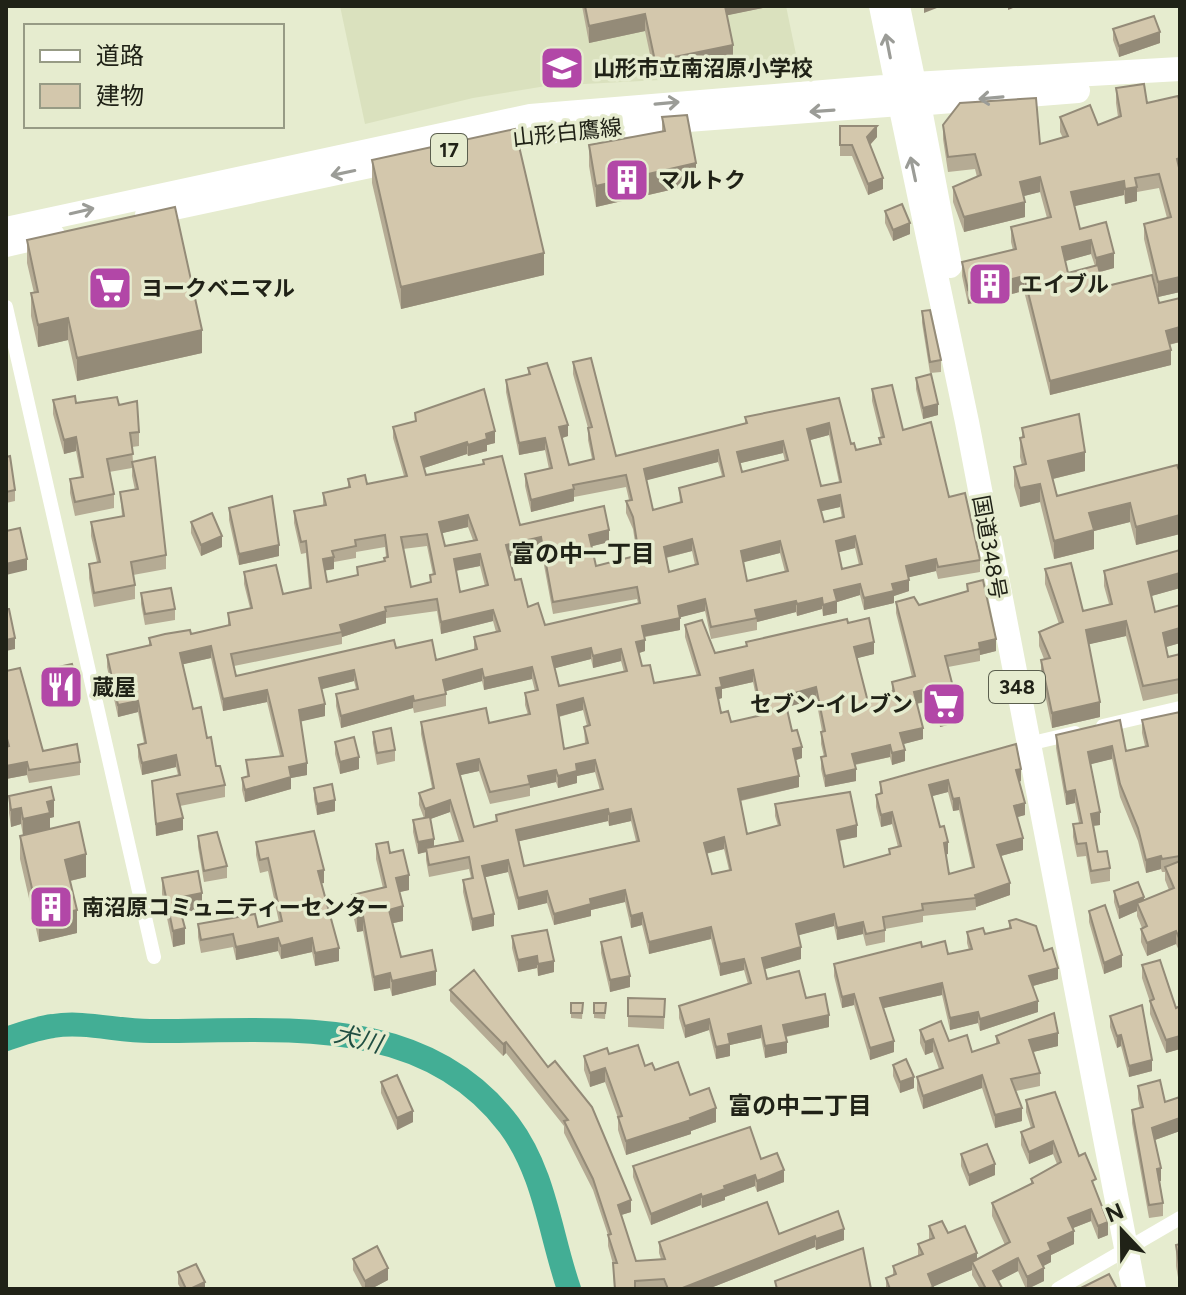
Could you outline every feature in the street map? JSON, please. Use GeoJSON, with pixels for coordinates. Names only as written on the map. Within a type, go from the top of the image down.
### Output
{"type":"FeatureCollection","features":[{"type":"Feature","properties":{"kind":"highway"},"geometry":{"type":"LineString","coordinates":[[907,94],[1180,69]]}},
{"type":"Feature","properties":{"kind":"highway"},"geometry":{"type":"LineString","coordinates":[[907,94],[1180,83]]}},
{"type":"Feature","properties":{"kind":"highway","name":"国道348号"},"geometry":{"type":"LineString","coordinates":[[907,94],[1041,741],[1132,1248],[1134,1289]]}},
{"type":"Feature","properties":{"kind":"highway","name":"国道348号"},"geometry":{"type":"LineString","coordinates":[[907,94],[967,422],[1132,1248],[1144,1289]]}},
{"type":"Feature","properties":{"kind":"main road"},"geometry":{"type":"LineString","coordinates":[[880,6],[907,94]]}},
{"type":"Feature","properties":{"kind":"main road"},"geometry":{"type":"LineString","coordinates":[[899,6],[907,94]]}},
{"type":"Feature","properties":{"kind":"main road","name":"山形白鷹線"},"geometry":{"type":"LineString","coordinates":[[6,228],[530,115],[907,94]]}},
{"type":"Feature","properties":{"kind":"main road","name":"山形白鷹線"},"geometry":{"type":"LineString","coordinates":[[6,246],[524,135],[907,94]]}},
{"type":"Feature","properties":{"kind":"street"},"geometry":{"type":"LineString","coordinates":[[6,307],[154,957]]}},
{"type":"Feature","properties":{"kind":"street"},"geometry":{"type":"LineString","coordinates":[[1041,741],[1180,708]]}},
{"type":"Feature","properties":{"kind":"street"},"geometry":{"type":"LineString","coordinates":[[1058,1289],[1180,1218]]}},
{"type":"Feature","properties":{"kind":"shaded area","name":"山形市立南沼原小学校"},"geometry":{"type":"Polygon","coordinates":[[[340,6],[786,6],[798,64],[699,78],[546,86],[473,98],[365,124],[340,6]]]}},
{"type":"Feature","properties":{"kind":"building"},"geometry":{"type":"Polygon","coordinates":[[[585,6],[725,6],[733,45],[655,61],[645,14],[589,26],[585,6]]]}},
{"type":"Feature","properties":{"kind":"building"},"geometry":{"type":"Polygon","coordinates":[[[1154,16],[1160,32],[1119,46],[1113,29],[1154,16]]]}},
{"type":"Feature","properties":{"kind":"building"},"geometry":{"type":"Polygon","coordinates":[[[1144,84],[1147,103],[1178,96],[1180,103],[1180,158],[1177,159],[1180,172],[1180,277],[1158,282],[1144,224],[1171,217],[1159,174],[1135,178],[1137,187],[1125,189],[1124,181],[1071,192],[1080,229],[1106,222],[1114,253],[1096,258],[1091,240],[1062,247],[1068,273],[1098,265],[1103,287],[1152,275],[1159,303],[1180,298],[1180,327],[1166,331],[1171,350],[1050,381],[1024,276],[968,290],[962,262],[1016,249],[1011,227],[1051,217],[1040,177],[1020,182],[1025,202],[964,217],[953,187],[981,175],[975,154],[948,157],[943,125],[960,103],[1036,98],[1040,144],[1068,136],[1060,117],[1090,105],[1098,125],[1121,116],[1116,88],[1144,84]]]}},
{"type":"Feature","properties":{"kind":"building"},"geometry":{"type":"Polygon","coordinates":[[[687,115],[696,163],[596,186],[589,145],[665,131],[662,117],[687,115]]]}},
{"type":"Feature","properties":{"kind":"building"},"geometry":{"type":"Polygon","coordinates":[[[840,126],[877,126],[867,137],[883,178],[868,184],[852,145],[840,145],[840,126]]]}},
{"type":"Feature","properties":{"kind":"building"},"geometry":{"type":"Polygon","coordinates":[[[515,129],[544,253],[401,287],[372,160],[515,129]]]}},
{"type":"Feature","properties":{"kind":"building"},"geometry":{"type":"Polygon","coordinates":[[[902,204],[910,223],[893,230],[885,211],[902,204]]]}},
{"type":"Feature","properties":{"kind":"building","name":"ヨークベニマル"},"geometry":{"type":"Polygon","coordinates":[[[175,207],[202,330],[77,358],[68,318],[38,325],[31,293],[38,292],[27,240],[175,207]]]}},
{"type":"Feature","properties":{"kind":"building"},"geometry":{"type":"Polygon","coordinates":[[[930,310],[941,360],[930,362],[922,311],[930,310]]]}},
{"type":"Feature","properties":{"kind":"building"},"geometry":{"type":"Polygon","coordinates":[[[591,358],[616,456],[747,423],[745,417],[839,398],[851,444],[854,443],[856,450],[881,444],[879,438],[884,437],[872,389],[892,385],[903,430],[931,422],[949,497],[965,493],[980,560],[938,567],[936,559],[906,566],[909,580],[892,584],[894,591],[864,598],[860,584],[834,590],[837,601],[823,605],[822,598],[797,604],[796,601],[755,610],[757,618],[711,627],[705,599],[678,606],[680,618],[642,626],[645,640],[636,642],[642,666],[650,665],[654,683],[700,675],[685,625],[702,620],[715,653],[747,646],[746,642],[847,619],[848,623],[869,618],[874,642],[854,647],[867,698],[894,691],[892,682],[915,676],[896,602],[914,597],[919,605],[968,591],[967,584],[983,580],[996,639],[979,643],[980,649],[945,656],[959,710],[940,715],[933,688],[914,692],[923,728],[900,733],[905,750],[892,753],[890,745],[852,754],[856,769],[825,776],[821,757],[826,756],[821,732],[825,731],[816,687],[784,696],[792,731],[797,730],[802,747],[793,749],[799,776],[738,789],[747,834],[780,825],[775,804],[850,792],[857,825],[837,830],[844,867],[890,854],[889,849],[901,846],[892,812],[881,815],[876,795],[882,793],[880,782],[1016,744],[1021,769],[1016,770],[1025,803],[1014,806],[1023,838],[997,845],[1010,883],[975,895],[976,898],[922,904],[923,910],[883,917],[885,930],[866,934],[863,922],[837,928],[834,914],[796,924],[801,947],[762,958],[767,979],[799,971],[806,998],[825,994],[829,1015],[783,1025],[787,1042],[765,1046],[761,1026],[728,1034],[730,1044],[716,1047],[709,1019],[685,1026],[679,1006],[751,983],[744,959],[720,964],[711,927],[649,942],[642,913],[631,916],[625,890],[590,899],[591,904],[554,914],[547,891],[518,898],[508,860],[482,866],[494,914],[472,919],[463,880],[473,878],[469,857],[429,865],[426,848],[463,841],[450,800],[425,809],[419,793],[434,788],[421,722],[486,708],[489,723],[530,714],[525,693],[538,690],[532,667],[484,678],[482,669],[443,680],[446,694],[414,701],[413,696],[341,716],[336,694],[358,689],[354,670],[319,678],[325,704],[299,710],[307,763],[289,767],[291,777],[245,790],[242,778],[249,776],[246,760],[283,756],[267,690],[223,699],[211,646],[180,653],[193,709],[201,707],[207,738],[211,737],[216,766],[220,766],[225,785],[177,794],[183,818],[156,824],[152,781],[180,775],[176,755],[142,763],[138,745],[146,743],[138,701],[118,705],[107,655],[151,645],[149,638],[165,634],[190,630],[191,634],[230,625],[228,613],[252,608],[244,572],[276,565],[283,594],[311,588],[306,541],[301,542],[294,511],[326,505],[323,493],[350,487],[348,479],[365,475],[367,484],[407,476],[393,427],[416,421],[415,413],[484,389],[495,431],[486,434],[487,439],[421,457],[426,475],[484,464],[483,460],[502,456],[520,525],[604,506],[609,530],[589,535],[596,566],[639,555],[633,517],[626,501],[632,500],[626,475],[573,485],[574,489],[531,500],[525,474],[552,468],[545,438],[519,443],[506,380],[530,374],[528,368],[547,363],[568,425],[559,427],[569,465],[594,459],[588,428],[592,427],[573,362],[591,358]],[[829,423],[807,429],[821,486],[841,482],[829,423]],[[783,441],[737,452],[742,472],[788,460],[783,441]],[[718,450],[644,469],[653,510],[682,502],[679,488],[724,476],[718,450]],[[840,495],[818,500],[824,522],[844,517],[840,495]],[[468,515],[439,522],[445,546],[477,540],[468,515]],[[427,534],[401,537],[411,587],[431,582],[430,575],[435,574],[427,534]],[[385,535],[355,540],[356,546],[332,551],[334,557],[323,559],[327,582],[358,575],[357,567],[385,561],[384,558],[388,557],[385,535]],[[855,536],[836,541],[842,569],[862,564],[855,536]],[[541,537],[506,545],[515,580],[521,579],[528,607],[538,603],[545,625],[640,603],[637,587],[553,602],[541,537]],[[692,539],[664,547],[669,572],[698,564],[692,539]],[[780,541],[741,551],[747,581],[788,571],[780,541]],[[480,554],[454,559],[460,592],[488,585],[480,554]],[[437,599],[385,607],[386,611],[340,625],[342,632],[231,654],[236,676],[394,640],[396,648],[432,640],[436,660],[477,649],[474,637],[500,631],[493,610],[441,622],[437,599]],[[591,648],[552,657],[559,686],[627,671],[621,649],[593,656],[591,648]],[[753,670],[720,678],[722,687],[716,688],[721,713],[728,711],[731,722],[762,715],[753,670]],[[583,698],[557,705],[564,749],[588,743],[584,727],[590,725],[583,698]],[[479,759],[457,764],[474,827],[497,821],[496,815],[603,789],[595,760],[576,764],[577,771],[558,776],[556,770],[528,776],[530,784],[490,792],[479,759]],[[948,780],[929,785],[940,827],[944,826],[948,842],[944,843],[949,874],[974,867],[959,798],[953,799],[948,780]],[[608,809],[516,830],[524,866],[639,841],[631,809],[609,814],[608,809]],[[724,837],[704,843],[712,874],[731,870],[724,837]]]}},
{"type":"Feature","properties":{"kind":"building"},"geometry":{"type":"Polygon","coordinates":[[[931,374],[938,404],[923,408],[916,378],[931,374]]]}},
{"type":"Feature","properties":{"kind":"building"},"geometry":{"type":"Polygon","coordinates":[[[75,396],[76,403],[117,397],[119,405],[137,401],[139,432],[130,433],[133,454],[107,459],[114,494],[75,502],[70,479],[83,477],[76,437],[64,440],[53,400],[75,396]]]}},
{"type":"Feature","properties":{"kind":"building"},"geometry":{"type":"Polygon","coordinates":[[[1079,414],[1085,452],[1048,461],[1057,496],[1177,465],[1180,473],[1180,515],[1136,527],[1130,503],[1089,513],[1094,530],[1054,541],[1040,484],[1020,488],[1014,467],[1026,464],[1020,438],[1024,437],[1022,428],[1079,414]]]}},
{"type":"Feature","properties":{"kind":"building"},"geometry":{"type":"Polygon","coordinates":[[[10,456],[15,490],[6,492],[6,457],[10,456]]]}},
{"type":"Feature","properties":{"kind":"building"},"geometry":{"type":"Polygon","coordinates":[[[155,457],[166,555],[131,562],[135,585],[94,593],[89,564],[100,562],[91,522],[124,516],[120,492],[138,489],[132,462],[155,457]]]}},
{"type":"Feature","properties":{"kind":"building"},"geometry":{"type":"Polygon","coordinates":[[[272,496],[279,545],[239,554],[229,508],[272,496]]]}},
{"type":"Feature","properties":{"kind":"building"},"geometry":{"type":"Polygon","coordinates":[[[212,513],[222,536],[201,545],[191,522],[212,513]]]}},
{"type":"Feature","properties":{"kind":"building"},"geometry":{"type":"Polygon","coordinates":[[[20,528],[27,559],[6,564],[6,531],[20,528]]]}},
{"type":"Feature","properties":{"kind":"building"},"geometry":{"type":"Polygon","coordinates":[[[1180,550],[1180,573],[1148,582],[1155,612],[1180,605],[1180,628],[1163,633],[1168,657],[1180,654],[1180,679],[1143,686],[1126,621],[1086,630],[1100,702],[1052,713],[1041,660],[1050,658],[1039,632],[1063,622],[1045,569],[1071,563],[1083,611],[1112,604],[1104,571],[1180,550]]]}},
{"type":"Feature","properties":{"kind":"building"},"geometry":{"type":"Polygon","coordinates":[[[171,588],[175,609],[145,614],[141,593],[171,588]]]}},
{"type":"Feature","properties":{"kind":"building"},"geometry":{"type":"Polygon","coordinates":[[[6,609],[9,609],[15,638],[6,640],[6,609]]]}},
{"type":"Feature","properties":{"kind":"building"},"geometry":{"type":"Polygon","coordinates":[[[72,664],[76,680],[49,687],[45,670],[72,664]]]}},
{"type":"Feature","properties":{"kind":"building"},"geometry":{"type":"Polygon","coordinates":[[[20,668],[43,751],[77,744],[80,762],[29,770],[27,762],[6,766],[6,747],[9,746],[6,735],[6,671],[20,668]]]}},
{"type":"Feature","properties":{"kind":"building"},"geometry":{"type":"Polygon","coordinates":[[[1180,712],[1180,856],[1146,860],[1138,828],[1120,784],[1112,746],[1088,752],[1100,812],[1091,814],[1098,852],[1107,851],[1110,868],[1091,871],[1086,843],[1077,844],[1073,824],[1082,823],[1075,790],[1066,792],[1056,735],[1120,720],[1126,751],[1148,746],[1142,720],[1180,712]]]}},
{"type":"Feature","properties":{"kind":"building"},"geometry":{"type":"Polygon","coordinates":[[[391,728],[395,750],[377,753],[373,732],[391,728]]]}},
{"type":"Feature","properties":{"kind":"building"},"geometry":{"type":"Polygon","coordinates":[[[354,737],[359,757],[340,762],[335,742],[354,737]]]}},
{"type":"Feature","properties":{"kind":"building"},"geometry":{"type":"Polygon","coordinates":[[[332,784],[335,800],[317,804],[314,788],[332,784]]]}},
{"type":"Feature","properties":{"kind":"building"},"geometry":{"type":"Polygon","coordinates":[[[51,787],[54,800],[47,802],[50,813],[23,819],[21,808],[11,810],[9,796],[51,787]]]}},
{"type":"Feature","properties":{"kind":"building"},"geometry":{"type":"Polygon","coordinates":[[[430,817],[434,839],[418,842],[413,820],[430,817]]]}},
{"type":"Feature","properties":{"kind":"building","name":"南沼原コミュニティーセンター"},"geometry":{"type":"Polygon","coordinates":[[[79,822],[86,854],[65,860],[77,910],[39,919],[20,836],[79,822]]]}},
{"type":"Feature","properties":{"kind":"building"},"geometry":{"type":"Polygon","coordinates":[[[314,831],[324,870],[318,871],[339,948],[315,953],[312,938],[281,946],[278,938],[236,947],[233,934],[201,940],[198,924],[255,914],[258,927],[282,921],[268,858],[260,860],[256,842],[314,831]]]}},
{"type":"Feature","properties":{"kind":"building"},"geometry":{"type":"Polygon","coordinates":[[[217,832],[227,866],[204,871],[198,836],[217,832]]]}},
{"type":"Feature","properties":{"kind":"building"},"geometry":{"type":"Polygon","coordinates":[[[388,842],[390,853],[403,850],[409,875],[396,878],[403,906],[389,910],[401,957],[432,950],[436,971],[392,981],[390,973],[374,977],[363,916],[357,917],[352,895],[386,887],[376,844],[388,842]]]}},
{"type":"Feature","properties":{"kind":"building"},"geometry":{"type":"Polygon","coordinates":[[[1180,861],[1180,940],[1176,931],[1147,943],[1141,929],[1147,926],[1137,903],[1174,888],[1165,867],[1180,861]]]}},
{"type":"Feature","properties":{"kind":"building"},"geometry":{"type":"Polygon","coordinates":[[[198,871],[202,893],[177,898],[185,928],[173,931],[162,878],[198,871]]]}},
{"type":"Feature","properties":{"kind":"building"},"geometry":{"type":"Polygon","coordinates":[[[1138,882],[1144,897],[1119,907],[1114,891],[1138,882]]]}},
{"type":"Feature","properties":{"kind":"building"},"geometry":{"type":"Polygon","coordinates":[[[1105,905],[1122,955],[1104,963],[1089,911],[1105,905]]]}},
{"type":"Feature","properties":{"kind":"building"},"geometry":{"type":"Polygon","coordinates":[[[1016,919],[1036,926],[1044,951],[1052,948],[1058,968],[1029,976],[1038,1001],[980,1019],[978,1012],[950,1018],[942,983],[880,998],[894,1041],[870,1048],[854,994],[842,997],[834,964],[921,942],[922,947],[945,941],[948,954],[972,949],[967,932],[983,928],[985,934],[1011,928],[1009,921],[1016,919]]]}},
{"type":"Feature","properties":{"kind":"building"},"geometry":{"type":"Polygon","coordinates":[[[547,930],[554,961],[538,964],[537,956],[518,960],[512,936],[547,930]]]}},
{"type":"Feature","properties":{"kind":"building"},"geometry":{"type":"Polygon","coordinates":[[[621,937],[630,976],[610,980],[601,942],[621,937]]]}},
{"type":"Feature","properties":{"kind":"building"},"geometry":{"type":"Polygon","coordinates":[[[1160,960],[1176,1008],[1180,1006],[1180,1036],[1166,1040],[1150,1001],[1154,999],[1142,965],[1160,960]]]}},
{"type":"Feature","properties":{"kind":"building"},"geometry":{"type":"Polygon","coordinates":[[[474,970],[548,1067],[555,1061],[592,1107],[631,1200],[618,1205],[636,1261],[665,1259],[659,1242],[767,1202],[779,1234],[838,1211],[844,1229],[816,1239],[815,1236],[680,1289],[668,1289],[664,1279],[635,1281],[635,1289],[615,1289],[613,1263],[617,1263],[608,1235],[611,1234],[593,1179],[564,1121],[568,1120],[506,1042],[503,1044],[450,990],[474,970]]]}},
{"type":"Feature","properties":{"kind":"building"},"geometry":{"type":"Polygon","coordinates":[[[628,998],[665,999],[664,1017],[628,1016],[628,998]]]}},
{"type":"Feature","properties":{"kind":"building"},"geometry":{"type":"Polygon","coordinates":[[[571,1003],[583,1003],[582,1013],[571,1013],[571,1003]]]}},
{"type":"Feature","properties":{"kind":"building"},"geometry":{"type":"Polygon","coordinates":[[[594,1003],[606,1003],[605,1013],[594,1013],[594,1003]]]}},
{"type":"Feature","properties":{"kind":"building"},"geometry":{"type":"Polygon","coordinates":[[[1142,1005],[1152,1060],[1129,1066],[1121,1035],[1117,1036],[1110,1016],[1142,1005]]]}},
{"type":"Feature","properties":{"kind":"building"},"geometry":{"type":"Polygon","coordinates":[[[1054,1013],[1058,1033],[1029,1040],[1040,1073],[1011,1079],[1022,1108],[995,1115],[982,1075],[923,1096],[917,1077],[943,1068],[933,1039],[925,1042],[920,1030],[941,1021],[949,1041],[967,1035],[972,1052],[999,1043],[996,1036],[1054,1013]]]}},
{"type":"Feature","properties":{"kind":"building"},"geometry":{"type":"Polygon","coordinates":[[[638,1045],[645,1066],[652,1063],[655,1070],[678,1062],[690,1095],[709,1088],[716,1108],[691,1120],[626,1141],[618,1117],[622,1116],[605,1068],[590,1073],[584,1056],[607,1048],[609,1054],[638,1045]]]}},
{"type":"Feature","properties":{"kind":"building"},"geometry":{"type":"Polygon","coordinates":[[[906,1059],[914,1077],[900,1082],[893,1065],[906,1059]]]}},
{"type":"Feature","properties":{"kind":"building"},"geometry":{"type":"Polygon","coordinates":[[[397,1075],[413,1111],[397,1118],[381,1082],[397,1075]]]}},
{"type":"Feature","properties":{"kind":"building"},"geometry":{"type":"Polygon","coordinates":[[[1160,1080],[1165,1102],[1180,1097],[1180,1118],[1152,1128],[1161,1168],[1157,1169],[1163,1203],[1149,1205],[1132,1110],[1143,1107],[1138,1086],[1160,1080]]]}},
{"type":"Feature","properties":{"kind":"building"},"geometry":{"type":"Polygon","coordinates":[[[1055,1092],[1079,1156],[1085,1153],[1096,1179],[1092,1181],[1108,1222],[1098,1226],[1091,1209],[1068,1218],[1074,1231],[1048,1243],[1051,1250],[1038,1256],[1044,1268],[1027,1277],[1018,1258],[993,1271],[1002,1288],[986,1289],[972,1262],[1010,1242],[992,1203],[1033,1183],[1031,1179],[1061,1162],[1053,1141],[1029,1152],[1021,1132],[1034,1127],[1026,1100],[1055,1092]]]}},
{"type":"Feature","properties":{"kind":"building"},"geometry":{"type":"Polygon","coordinates":[[[750,1127],[761,1159],[777,1153],[784,1170],[757,1181],[755,1175],[724,1186],[725,1189],[702,1197],[701,1194],[651,1214],[633,1166],[750,1127]]]}},
{"type":"Feature","properties":{"kind":"building"},"geometry":{"type":"Polygon","coordinates":[[[987,1144],[995,1164],[969,1175],[961,1154],[987,1144]]]}},
{"type":"Feature","properties":{"kind":"building"},"geometry":{"type":"Polygon","coordinates":[[[942,1221],[948,1233],[965,1226],[977,1253],[928,1274],[933,1287],[890,1289],[886,1278],[896,1274],[893,1266],[923,1254],[918,1244],[934,1238],[929,1226],[942,1221]]]}},
{"type":"Feature","properties":{"kind":"building"},"geometry":{"type":"Polygon","coordinates":[[[1180,1244],[1180,1271],[1176,1245],[1180,1244]]]}},
{"type":"Feature","properties":{"kind":"building"},"geometry":{"type":"Polygon","coordinates":[[[377,1246],[388,1268],[365,1281],[353,1259],[377,1246]]]}},
{"type":"Feature","properties":{"kind":"building"},"geometry":{"type":"Polygon","coordinates":[[[863,1248],[871,1289],[777,1289],[775,1281],[863,1248]]]}},
{"type":"Feature","properties":{"kind":"building"},"geometry":{"type":"Polygon","coordinates":[[[196,1264],[205,1282],[186,1289],[178,1272],[196,1264]]]}},
{"type":"Feature","properties":{"kind":"building"},"geometry":{"type":"Polygon","coordinates":[[[1109,1274],[1117,1289],[1079,1289],[1109,1274]]]}},
{"type":"Feature","properties":{"kind":"waterway","name":"犬川"},"geometry":{"type":"LineString","coordinates":[[6,1039],[41,1028],[65,1025],[150,1031],[296,1031],[344,1035],[390,1045],[434,1062],[474,1088],[509,1125],[521,1144],[539,1183],[569,1289]]}},
{"type":"Feature","properties":{"kind":"place","name":"山形市立南沼原小学校"},"geometry":{"type":"Point","coordinates":[562,68]}},
{"type":"Feature","properties":{"kind":"place","name":"マルトク"},"geometry":{"type":"Point","coordinates":[627,180]}},
{"type":"Feature","properties":{"kind":"place","name":"エイブル"},"geometry":{"type":"Point","coordinates":[990,284]}},
{"type":"Feature","properties":{"kind":"place","name":"ヨークベニマル"},"geometry":{"type":"Point","coordinates":[110,288]}},
{"type":"Feature","properties":{"kind":"place","name":"蔵屋"},"geometry":{"type":"Point","coordinates":[61,687]}},
{"type":"Feature","properties":{"kind":"place","name":"セブン-イレブン"},"geometry":{"type":"Point","coordinates":[944,704]}},
{"type":"Feature","properties":{"kind":"place","name":"南沼原コミュニティーセンター"},"geometry":{"type":"Point","coordinates":[51,907]}},
{"type":"Feature","properties":{"kind":"district","name":"富の中一丁目"},"geometry":{"type":"Point","coordinates":[583,554]}},
{"type":"Feature","properties":{"kind":"district","name":"富の中二丁目"},"geometry":{"type":"Point","coordinates":[800,1106]}}]}
